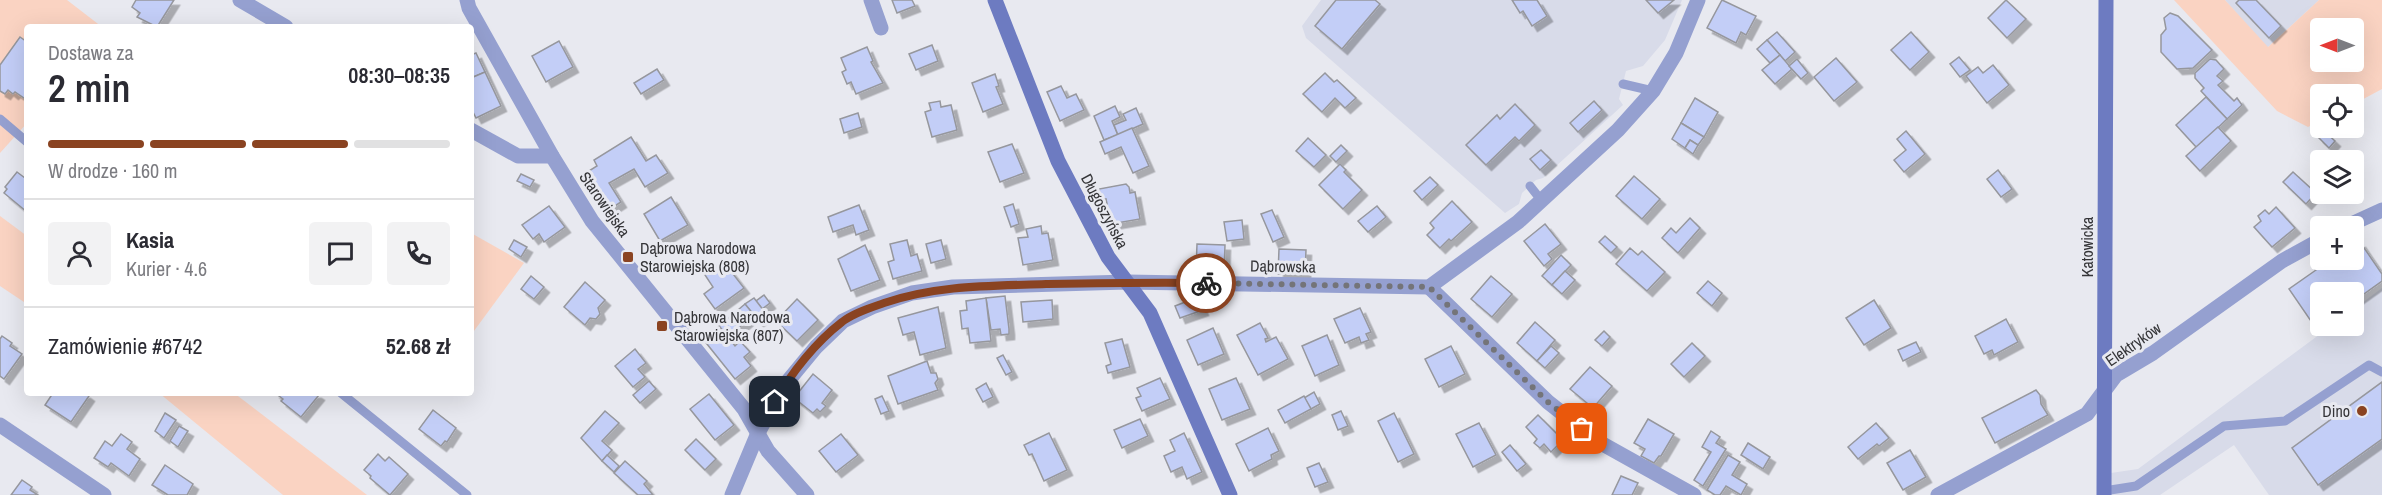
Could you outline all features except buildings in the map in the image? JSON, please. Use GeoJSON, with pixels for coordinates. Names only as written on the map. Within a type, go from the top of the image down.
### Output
{"type":"FeatureCollection","features":[{"type":"Feature","properties":{"kind":"street"},"geometry":{"type":"LineString","coordinates":[[240,0],[281,24]]}},
{"type":"Feature","properties":{"kind":"street","name":"Starowiejska"},"geometry":{"type":"LineString","coordinates":[[467,0],[469,8],[552,156],[592,221],[744,409],[768,451],[807,495]]}},
{"type":"Feature","properties":{"kind":"street"},"geometry":{"type":"LineString","coordinates":[[871,0],[881,28]]}},
{"type":"Feature","properties":{"kind":"street","name":"Długoszyńska"},"geometry":{"type":"LineString","coordinates":[[995,0],[1058,160],[1108,257],[1150,313],[1230,495]]}},
{"type":"Feature","properties":{"kind":"street"},"geometry":{"type":"LineString","coordinates":[[1694,495],[1590,435],[1548,402],[1429,287],[1518,222],[1618,130],[1653,91],[1676,53],[1698,0]]}},
{"type":"Feature","properties":{"kind":"street","name":"Katowicka"},"geometry":{"type":"LineString","coordinates":[[2104,493],[2106,0]]}},
{"type":"Feature","properties":{"kind":"street"},"geometry":{"type":"LineString","coordinates":[[474,132],[518,156],[552,156]]}},
{"type":"Feature","properties":{"kind":"street"},"geometry":{"type":"LineString","coordinates":[[2364,218],[2382,210]]}},
{"type":"Feature","properties":{"kind":"street","name":"Elektryków"},"geometry":{"type":"LineString","coordinates":[[1938,495],[2087,414],[2116,375],[2153,353],[2282,261],[2310,246]]}},
{"type":"Feature","properties":{"kind":"street","name":"Dąbrowska"},"geometry":{"type":"LineString","coordinates":[[732,495],[758,433],[783,387],[816,347],[843,321],[872,307],[912,293],[953,287],[1127,282],[1429,287]]}},
{"type":"Feature","properties":{"kind":"street"},"geometry":{"type":"LineString","coordinates":[[0,425],[104,495]]}},
{"type":"Feature","properties":{"kind":"lane"},"geometry":{"type":"LineString","coordinates":[[1623,84],[1653,91]]}},
{"type":"Feature","properties":{"kind":"lane"},"geometry":{"type":"LineString","coordinates":[[0,119],[24,139]]}},
{"type":"Feature","properties":{"kind":"lane"},"geometry":{"type":"LineString","coordinates":[[1530,186],[1541,200]]}},
{"type":"Feature","properties":{"kind":"lane"},"geometry":{"type":"LineString","coordinates":[[2104,493],[2136,486],[2224,426],[2285,421],[2369,365],[2382,372]]}},
{"type":"Feature","properties":{"kind":"lane"},"geometry":{"type":"LineString","coordinates":[[345,396],[467,495]]}},
{"type":"Feature","properties":{"kind":"shaded area"},"geometry":{"type":"Polygon","coordinates":[[[0,0],[67,0],[98,24],[24,24],[24,126],[0,153],[0,0]]]}},
{"type":"Feature","properties":{"kind":"shaded area"},"geometry":{"type":"Polygon","coordinates":[[[1321,0],[1682,0],[1665,40],[1643,66],[1626,71],[1619,99],[1623,105],[1543,178],[1536,180],[1522,193],[1519,204],[1505,213],[1306,38],[1302,26],[1321,0]]]}},
{"type":"Feature","properties":{"kind":"shaded area"},"geometry":{"type":"Polygon","coordinates":[[[2174,0],[2225,0],[2268,47],[2319,0],[2382,0],[2382,89],[2364,99],[2364,84],[2310,84],[2310,126],[2277,111],[2174,0]]]}},
{"type":"Feature","properties":{"kind":"shaded area"},"geometry":{"type":"Polygon","coordinates":[[[2225,0],[2319,0],[2267,48],[2225,0]]]}},
{"type":"Feature","properties":{"kind":"shaded area"},"geometry":{"type":"Polygon","coordinates":[[[0,216],[24,234],[24,302],[0,286],[0,216]]]}},
{"type":"Feature","properties":{"kind":"shaded area"},"geometry":{"type":"Polygon","coordinates":[[[474,235],[524,263],[474,331],[474,235]]]}},
{"type":"Feature","properties":{"kind":"shaded area"},"geometry":{"type":"Polygon","coordinates":[[[2382,288],[2382,495],[2269,495],[2234,445],[2160,495],[2104,495],[2104,474],[2138,469],[2318,336],[2364,336],[2364,302],[2382,288]]]}},
{"type":"Feature","properties":{"kind":"shaded area"},"geometry":{"type":"Polygon","coordinates":[[[163,396],[238,396],[367,495],[283,495],[163,396]]]}},
{"type":"Feature","properties":{"kind":"way so far"},"geometry":{"type":"LineString","coordinates":[[1206,283],[1429,287],[1548,402],[1582,429]]}},
{"type":"Feature","properties":{"kind":"place","name":"Dąbrowa Narodowa Starowiejska (808)"},"geometry":{"type":"Point","coordinates":[628,257]}},
{"type":"Feature","properties":{"kind":"place","name":"Dąbrowa Narodowa Starowiejska (807)"},"geometry":{"type":"Point","coordinates":[662,326]}},
{"type":"Feature","properties":{"kind":"place","name":"Dino"},"geometry":{"type":"Point","coordinates":[2362,411]}},
{"type":"Feature","properties":{"kind":"route"},"geometry":{"type":"LineString","coordinates":[[775,402],[783,387],[816,347],[843,321],[872,307],[912,293],[953,287],[1127,282],[1206,283]]}}]}
